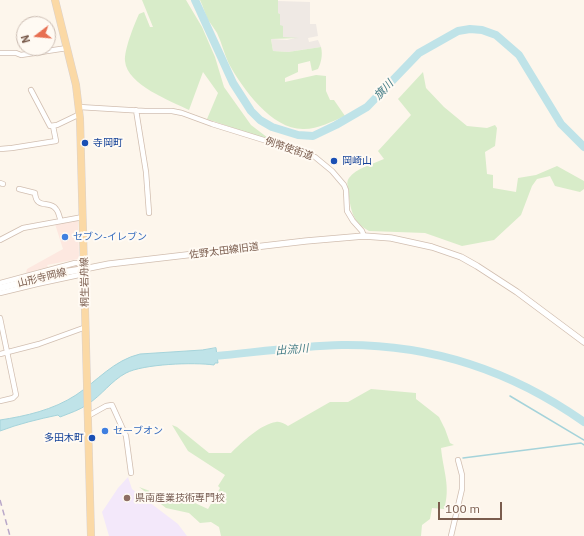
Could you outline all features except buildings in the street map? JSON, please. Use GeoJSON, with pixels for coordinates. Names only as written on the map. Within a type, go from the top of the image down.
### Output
{"type":"FeatureCollection","features":[{"type":"Feature","properties":{"kind":"main road"},"geometry":{"type":"LineString","coordinates":[[55,0],[76,84],[80,110]]}},
{"type":"Feature","properties":{"kind":"main road","name":"桐生岩舟線"},"geometry":{"type":"LineString","coordinates":[[80,110],[88,416]]}},
{"type":"Feature","properties":{"kind":"main road","name":"山形寺岡線"},"geometry":{"type":"LineString","coordinates":[[3,288],[84,268]]}},
{"type":"Feature","properties":{"kind":"main road"},"geometry":{"type":"LineString","coordinates":[[88,416],[91,536]]}},
{"type":"Feature","properties":{"kind":"street"},"geometry":{"type":"LineString","coordinates":[[0,53],[16,52],[21,55],[67,48]]}},
{"type":"Feature","properties":{"kind":"street"},"geometry":{"type":"LineString","coordinates":[[31,90],[48,124],[53,126]]}},
{"type":"Feature","properties":{"kind":"street"},"geometry":{"type":"LineString","coordinates":[[53,126],[80,110]]}},
{"type":"Feature","properties":{"kind":"street","name":"例幣使街道"},"geometry":{"type":"LineString","coordinates":[[80,110],[172,111],[299,150],[315,157],[332,170],[344,185],[346,190],[348,211],[364,236]]}},
{"type":"Feature","properties":{"kind":"street"},"geometry":{"type":"LineString","coordinates":[[136,110],[146,172],[149,214]]}},
{"type":"Feature","properties":{"kind":"street"},"geometry":{"type":"LineString","coordinates":[[0,149],[56,141],[53,126]]}},
{"type":"Feature","properties":{"kind":"street"},"geometry":{"type":"LineString","coordinates":[[19,189],[35,193],[36,198],[40,203],[55,207],[60,221]]}},
{"type":"Feature","properties":{"kind":"street"},"geometry":{"type":"LineString","coordinates":[[0,240],[23,228],[83,217]]}},
{"type":"Feature","properties":{"kind":"street"},"geometry":{"type":"LineString","coordinates":[[364,236],[391,238],[432,246],[461,257],[517,292],[584,342]]}},
{"type":"Feature","properties":{"kind":"street","name":"佐野太田線旧道"},"geometry":{"type":"LineString","coordinates":[[84,268],[306,241],[364,236]]}},
{"type":"Feature","properties":{"kind":"street"},"geometry":{"type":"LineString","coordinates":[[0,283],[75,263],[78,263],[84,268],[79,275],[0,293]]}},
{"type":"Feature","properties":{"kind":"street"},"geometry":{"type":"LineString","coordinates":[[0,318],[16,394],[15,397],[0,401]]}},
{"type":"Feature","properties":{"kind":"street"},"geometry":{"type":"LineString","coordinates":[[0,354],[39,344],[86,327]]}},
{"type":"Feature","properties":{"kind":"street"},"geometry":{"type":"LineString","coordinates":[[88,416],[109,404],[112,405],[126,436],[131,473]]}},
{"type":"Feature","properties":{"kind":"street"},"geometry":{"type":"LineString","coordinates":[[451,536],[462,489],[462,475],[458,460]]}},
{"type":"Feature","properties":{"kind":"shaded area"},"geometry":{"type":"Polygon","coordinates":[[[278,1],[310,2],[310,24],[316,24],[318,36],[308,38],[309,42],[318,40],[321,47],[288,52],[273,51],[271,39],[287,40],[295,38],[283,38],[283,26],[280,26],[280,14],[278,13],[278,1]]]}},
{"type":"Feature","properties":{"kind":"shaded area"},"geometry":{"type":"Polygon","coordinates":[[[78,220],[78,259],[47,265],[48,267],[26,273],[27,269],[63,249],[55,224],[78,220]]]}},
{"type":"Feature","properties":{"kind":"shaded area","name":"県南産業技術専門校"},"geometry":{"type":"Polygon","coordinates":[[[128,477],[132,489],[178,524],[187,536],[109,536],[102,512],[118,488],[128,477]]]}},
{"type":"Feature","properties":{"kind":"green space"},"geometry":{"type":"Polygon","coordinates":[[[142,0],[186,0],[202,27],[215,57],[224,87],[251,125],[272,141],[207,119],[218,93],[203,72],[189,110],[161,97],[141,85],[133,78],[128,70],[125,56],[139,14],[144,12],[150,27],[153,27],[142,0]]]}},
{"type":"Feature","properties":{"kind":"green space"},"geometry":{"type":"Polygon","coordinates":[[[200,0],[278,0],[278,13],[280,14],[280,25],[283,26],[283,37],[299,38],[271,39],[273,51],[288,52],[321,47],[322,50],[318,69],[312,71],[310,61],[298,64],[298,72],[285,78],[285,82],[316,75],[326,76],[326,91],[330,100],[334,100],[345,116],[320,126],[304,129],[292,128],[281,123],[270,115],[250,96],[235,74],[227,60],[217,33],[208,20],[200,0]]]}},
{"type":"Feature","properties":{"kind":"green space"},"geometry":{"type":"Polygon","coordinates":[[[423,72],[426,88],[444,107],[467,126],[487,128],[495,125],[497,128],[495,146],[485,152],[487,174],[493,175],[493,188],[516,192],[518,178],[536,175],[557,166],[584,181],[584,189],[580,192],[555,186],[550,176],[537,179],[532,186],[521,215],[494,240],[462,246],[425,233],[369,231],[363,227],[355,219],[351,209],[347,182],[352,175],[360,169],[384,159],[378,151],[411,115],[398,99],[423,72]]]}},
{"type":"Feature","properties":{"kind":"green space"},"geometry":{"type":"Polygon","coordinates":[[[371,389],[416,393],[416,399],[439,417],[450,443],[454,445],[441,448],[447,486],[444,509],[432,508],[430,519],[422,525],[421,536],[221,536],[219,527],[211,522],[200,523],[189,513],[166,508],[139,487],[158,494],[184,498],[208,509],[220,488],[218,486],[225,475],[188,451],[172,425],[177,427],[209,453],[231,453],[246,439],[270,423],[278,422],[288,426],[330,402],[348,402],[371,389]]]}},
{"type":"Feature","properties":{"kind":"water"},"geometry":{"type":"Polygon","coordinates":[[[216,348],[218,363],[215,363],[214,365],[169,364],[134,370],[121,376],[93,400],[78,410],[60,417],[58,415],[43,418],[0,431],[0,420],[20,417],[58,405],[76,395],[114,366],[131,357],[140,354],[216,348]]]}},
{"type":"Feature","properties":{"kind":"waterway","name":"旗川"},"geometry":{"type":"LineString","coordinates":[[195,0],[233,83],[251,111],[260,120],[272,127],[298,135],[313,136],[336,125],[367,107],[419,53],[458,31],[470,29],[482,30],[496,35],[519,55],[561,124],[584,147]]}},
{"type":"Feature","properties":{"kind":"waterway","name":"出流川"},"geometry":{"type":"LineString","coordinates":[[206,357],[291,348],[342,345],[407,349],[439,355],[499,375],[528,388],[557,404],[584,422]]}},
{"type":"Feature","properties":{"kind":"waterway"},"geometry":{"type":"LineString","coordinates":[[510,396],[584,440]]}},
{"type":"Feature","properties":{"kind":"waterway"},"geometry":{"type":"LineString","coordinates":[[463,458],[581,443],[584,445]]}},
{"type":"Feature","properties":{"kind":"railway"},"geometry":{"type":"LineString","coordinates":[[0,500],[10,536]]}},
{"type":"Feature","properties":{"kind":"place","name":"寺岡町"},"geometry":{"type":"Point","coordinates":[85,143]}},
{"type":"Feature","properties":{"kind":"place","name":"岡崎山"},"geometry":{"type":"Point","coordinates":[334,161]}},
{"type":"Feature","properties":{"kind":"place","name":"セブン-イレブン"},"geometry":{"type":"Point","coordinates":[65,237]}},
{"type":"Feature","properties":{"kind":"place","name":"セーブオン"},"geometry":{"type":"Point","coordinates":[105,431]}},
{"type":"Feature","properties":{"kind":"place","name":"多田木町"},"geometry":{"type":"Point","coordinates":[92,438]}},
{"type":"Feature","properties":{"kind":"place","name":"県南産業技術専門校"},"geometry":{"type":"Point","coordinates":[127,498]}}]}
